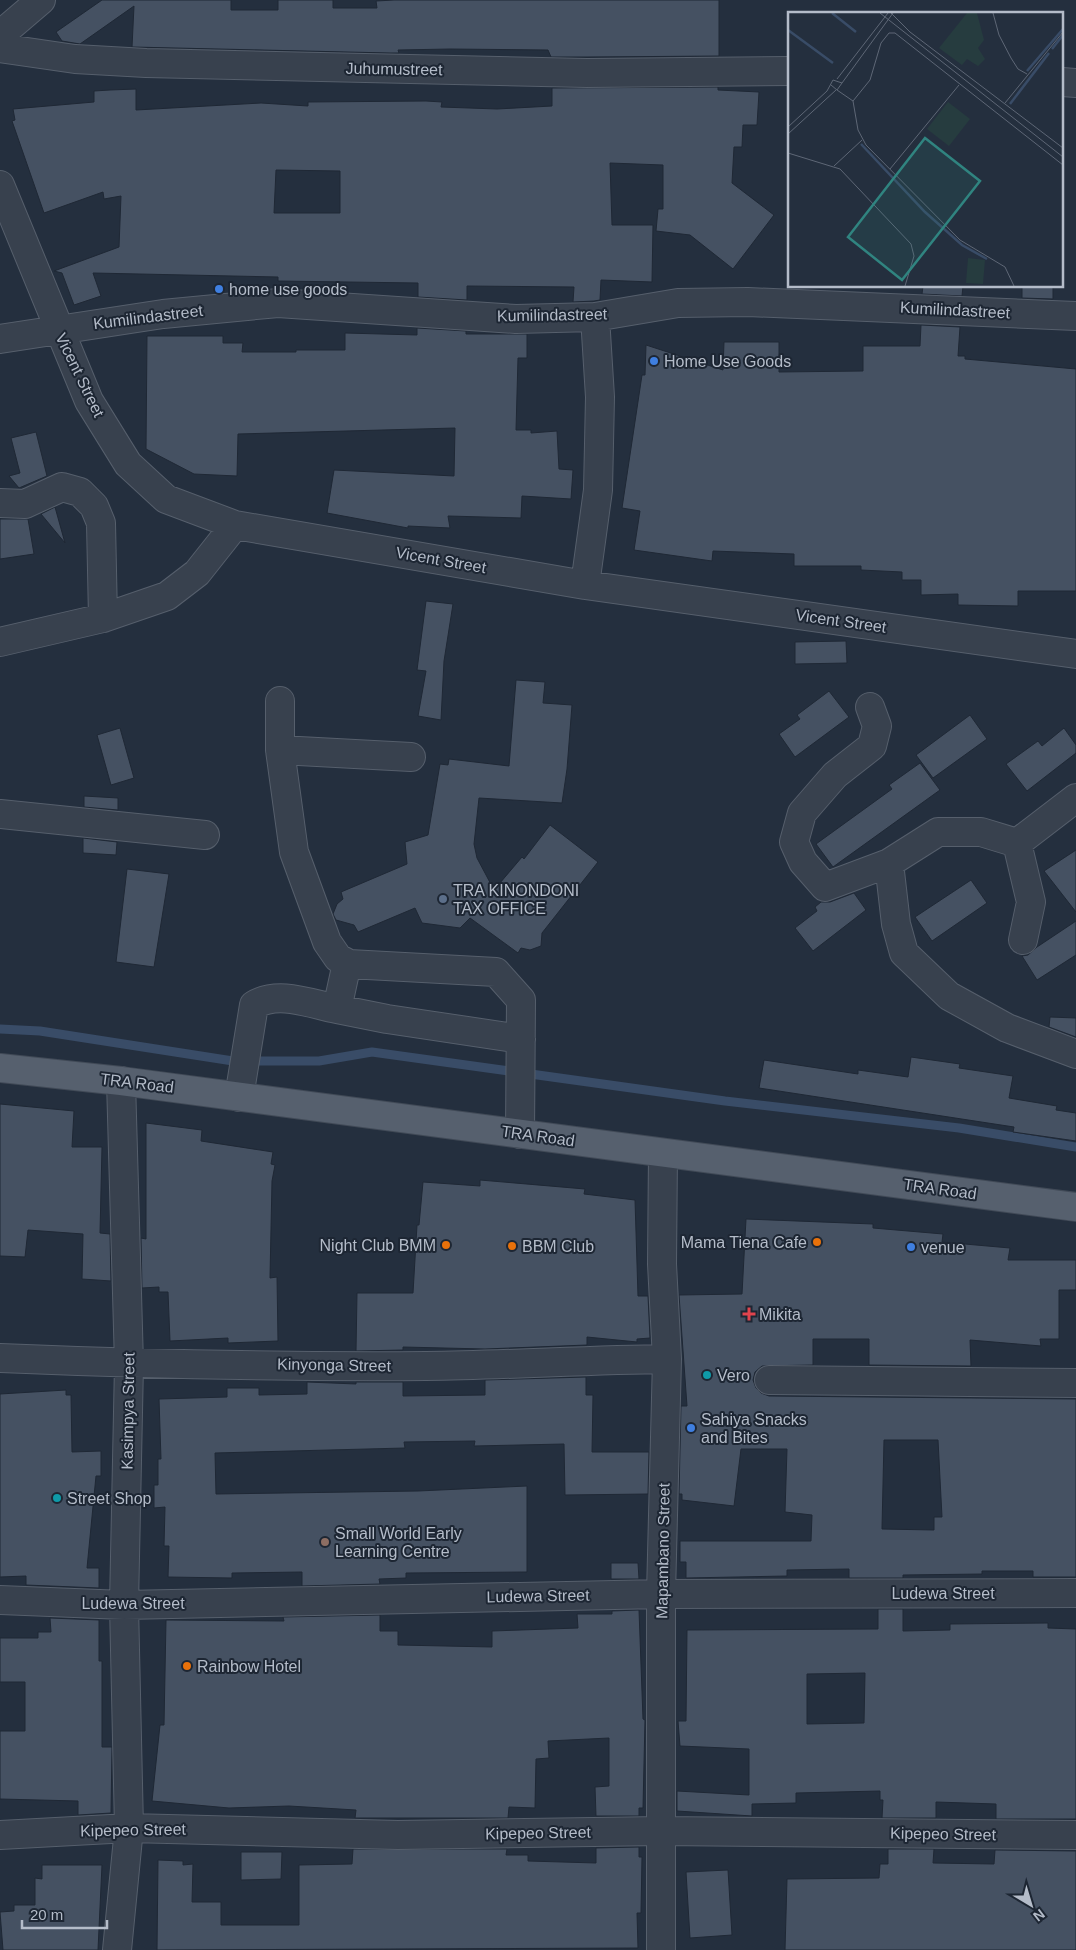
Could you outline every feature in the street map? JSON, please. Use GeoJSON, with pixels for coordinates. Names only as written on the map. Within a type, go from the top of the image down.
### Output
{"type":"FeatureCollection","features":[{"type":"Feature","properties":{"kind":"main road","name":"TRA Road"},"geometry":{"type":"LineString","coordinates":[[0,1068],[121,1081],[1076,1207]]}},
{"type":"Feature","properties":{"kind":"street"},"geometry":{"type":"LineString","coordinates":[[0,35],[40,0]]}},
{"type":"Feature","properties":{"kind":"street","name":"Juhumustreet"},"geometry":{"type":"LineString","coordinates":[[0,48],[75,58],[146,63],[587,73],[788,71]]}},
{"type":"Feature","properties":{"kind":"street","name":"Vicent Street"},"geometry":{"type":"LineString","coordinates":[[0,184],[58,329],[90,401],[128,464],[166,499],[235,525],[585,585],[1076,654]]}},
{"type":"Feature","properties":{"kind":"street","name":"Kumilindastreet"},"geometry":{"type":"LineString","coordinates":[[0,339],[163,314],[278,303],[516,318],[595,317],[678,303],[748,302],[1076,316]]}},
{"type":"Feature","properties":{"kind":"street"},"geometry":{"type":"LineString","coordinates":[[585,585],[598,481],[600,397],[595,317]]}},
{"type":"Feature","properties":{"kind":"street"},"geometry":{"type":"LineString","coordinates":[[0,503],[25,504],[62,487],[80,492],[94,506],[101,523],[103,618]]}},
{"type":"Feature","properties":{"kind":"street"},"geometry":{"type":"LineString","coordinates":[[0,642],[103,618],[167,596],[197,573],[235,525]]}},
{"type":"Feature","properties":{"kind":"street"},"geometry":{"type":"LineString","coordinates":[[280,701],[280,750],[294,852],[327,942],[338,958],[347,963],[496,972],[521,1000],[520,1134]]}},
{"type":"Feature","properties":{"kind":"street"},"geometry":{"type":"LineString","coordinates":[[870,707],[877,726],[872,746],[834,774],[802,813],[794,842],[803,862],[825,887],[889,862],[938,832],[981,832],[1017,843]]}},
{"type":"Feature","properties":{"kind":"street"},"geometry":{"type":"LineString","coordinates":[[280,750],[411,757]]}},
{"type":"Feature","properties":{"kind":"street"},"geometry":{"type":"LineString","coordinates":[[1017,843],[1076,798]]}},
{"type":"Feature","properties":{"kind":"street"},"geometry":{"type":"LineString","coordinates":[[0,814],[205,835]]}},
{"type":"Feature","properties":{"kind":"street"},"geometry":{"type":"LineString","coordinates":[[1017,843],[1031,902],[1022,940]]}},
{"type":"Feature","properties":{"kind":"street"},"geometry":{"type":"LineString","coordinates":[[889,862],[896,924],[904,953],[950,996],[1007,1028],[1076,1054]]}},
{"type":"Feature","properties":{"kind":"street"},"geometry":{"type":"LineString","coordinates":[[337,1009],[347,963]]}},
{"type":"Feature","properties":{"kind":"street"},"geometry":{"type":"LineString","coordinates":[[239,1097],[254,1005],[265,998],[282,998],[387,1019],[520,1039]]}},
{"type":"Feature","properties":{"kind":"street","name":"Kasimpya Street"},"geometry":{"type":"LineString","coordinates":[[117,1950],[129,1828],[124,1605],[129,1364],[121,1081]]}},
{"type":"Feature","properties":{"kind":"street","name":"Mapambano Street"},"geometry":{"type":"LineString","coordinates":[[661,1950],[661,1594],[668,1359],[662,1264],[663,1153]]}},
{"type":"Feature","properties":{"kind":"street","name":"Kinyonga Street"},"geometry":{"type":"LineString","coordinates":[[0,1358],[129,1364],[428,1366],[668,1359]]}},
{"type":"Feature","properties":{"kind":"street"},"geometry":{"type":"LineString","coordinates":[[769,1380],[1076,1382]]}},
{"type":"Feature","properties":{"kind":"street","name":"Ludewa Street"},"geometry":{"type":"LineString","coordinates":[[0,1600],[124,1605],[661,1594],[1076,1593]]}},
{"type":"Feature","properties":{"kind":"street","name":"Kipepeo Street"},"geometry":{"type":"LineString","coordinates":[[0,1835],[129,1828],[398,1835],[661,1831],[1076,1836]]}},
{"type":"Feature","properties":{"kind":"building"},"geometry":{"type":"Polygon","coordinates":[[[102,0],[231,0],[231,10],[278,10],[278,0],[333,0],[333,8],[377,8],[376,1],[394,0],[719,0],[719,56],[551,57],[548,50],[450,49],[398,50],[399,53],[390,53],[132,47],[134,6],[80,44],[62,41],[56,32],[102,0]]]}},
{"type":"Feature","properties":{"kind":"building"},"geometry":{"type":"Polygon","coordinates":[[[718,87],[718,90],[759,92],[757,125],[743,125],[742,147],[734,147],[732,183],[774,215],[733,269],[690,235],[656,231],[658,209],[663,209],[663,165],[610,163],[612,225],[653,225],[652,282],[601,280],[600,300],[573,302],[574,287],[467,286],[467,300],[418,297],[418,283],[278,281],[278,277],[93,273],[101,296],[74,305],[62,273],[54,271],[119,247],[121,196],[104,199],[103,192],[44,213],[12,121],[15,120],[13,109],[94,102],[94,91],[110,90],[136,89],[136,110],[261,103],[308,106],[308,102],[426,101],[442,102],[441,107],[497,109],[552,106],[552,88],[718,87]],[[276,170],[274,213],[340,213],[340,171],[276,170]]]}},
{"type":"Feature","properties":{"kind":"building"},"geometry":{"type":"Polygon","coordinates":[[[923,288],[963,288],[962,296],[922,294],[923,288]]]}},
{"type":"Feature","properties":{"kind":"building"},"geometry":{"type":"Polygon","coordinates":[[[1022,288],[1053,288],[1053,299],[1022,298],[1022,288]]]}},
{"type":"Feature","properties":{"kind":"building"},"geometry":{"type":"Polygon","coordinates":[[[921,325],[960,327],[958,356],[965,356],[965,359],[1076,369],[1076,591],[1018,591],[1018,606],[958,605],[958,594],[921,595],[921,580],[902,580],[902,572],[861,570],[861,566],[794,566],[794,554],[713,551],[712,561],[634,550],[640,511],[622,508],[642,375],[645,375],[646,345],[723,370],[724,342],[779,342],[779,372],[863,371],[863,346],[920,346],[921,325]]]}},
{"type":"Feature","properties":{"kind":"building"},"geometry":{"type":"Polygon","coordinates":[[[417,328],[466,331],[466,334],[527,334],[527,358],[518,358],[516,430],[531,430],[531,433],[557,431],[559,469],[573,470],[571,499],[522,496],[521,518],[448,516],[450,528],[408,526],[408,528],[327,513],[334,470],[454,476],[455,428],[238,434],[237,476],[194,474],[146,449],[147,336],[223,336],[223,343],[243,343],[242,352],[296,352],[296,350],[345,350],[345,333],[417,335],[417,328]]]}},
{"type":"Feature","properties":{"kind":"building"},"geometry":{"type":"Polygon","coordinates":[[[36,432],[47,476],[19,488],[9,476],[20,473],[11,438],[36,432]]]}},
{"type":"Feature","properties":{"kind":"building"},"geometry":{"type":"Polygon","coordinates":[[[55,507],[65,543],[41,514],[55,507]]]}},
{"type":"Feature","properties":{"kind":"building"},"geometry":{"type":"Polygon","coordinates":[[[0,519],[28,519],[34,554],[0,559],[0,519]]]}},
{"type":"Feature","properties":{"kind":"building"},"geometry":{"type":"Polygon","coordinates":[[[426,601],[453,604],[444,661],[441,720],[418,716],[426,671],[417,670],[426,601]]]}},
{"type":"Feature","properties":{"kind":"building"},"geometry":{"type":"Polygon","coordinates":[[[846,641],[847,663],[795,664],[795,642],[846,641]]]}},
{"type":"Feature","properties":{"kind":"building"},"geometry":{"type":"Polygon","coordinates":[[[516,680],[545,682],[543,703],[572,705],[567,769],[562,803],[479,798],[474,844],[477,858],[494,890],[522,857],[524,859],[550,825],[598,862],[542,933],[541,946],[530,950],[521,948],[518,953],[470,918],[460,928],[422,923],[415,908],[358,932],[354,925],[336,920],[333,914],[337,904],[343,899],[341,892],[407,864],[405,842],[428,835],[440,764],[448,765],[449,759],[509,766],[516,680]]]}},
{"type":"Feature","properties":{"kind":"building"},"geometry":{"type":"Polygon","coordinates":[[[829,691],[849,717],[795,757],[779,734],[800,719],[797,715],[829,691]]]}},
{"type":"Feature","properties":{"kind":"building"},"geometry":{"type":"Polygon","coordinates":[[[970,715],[987,739],[933,778],[916,755],[970,715]]]}},
{"type":"Feature","properties":{"kind":"building"},"geometry":{"type":"Polygon","coordinates":[[[120,728],[134,778],[111,785],[97,735],[120,728]]]}},
{"type":"Feature","properties":{"kind":"building"},"geometry":{"type":"Polygon","coordinates":[[[1064,728],[1076,745],[1076,753],[1027,791],[1006,764],[1038,741],[1042,746],[1064,728]]]}},
{"type":"Feature","properties":{"kind":"building"},"geometry":{"type":"Polygon","coordinates":[[[920,763],[940,790],[833,867],[816,844],[892,789],[889,785],[920,763]]]}},
{"type":"Feature","properties":{"kind":"building"},"geometry":{"type":"Polygon","coordinates":[[[84,796],[118,798],[118,810],[84,807],[84,796]]]}},
{"type":"Feature","properties":{"kind":"building"},"geometry":{"type":"Polygon","coordinates":[[[83,838],[117,842],[116,855],[83,853],[83,838]]]}},
{"type":"Feature","properties":{"kind":"building"},"geometry":{"type":"Polygon","coordinates":[[[1076,850],[1076,912],[1044,871],[1076,850]]]}},
{"type":"Feature","properties":{"kind":"building"},"geometry":{"type":"Polygon","coordinates":[[[127,869],[169,874],[154,967],[116,962],[127,869]]]}},
{"type":"Feature","properties":{"kind":"building"},"geometry":{"type":"Polygon","coordinates":[[[971,880],[987,903],[932,941],[915,917],[971,880]]]}},
{"type":"Feature","properties":{"kind":"building"},"geometry":{"type":"Polygon","coordinates":[[[854,893],[866,910],[813,951],[795,928],[817,911],[815,907],[821,902],[830,902],[854,893]]]}},
{"type":"Feature","properties":{"kind":"building"},"geometry":{"type":"Polygon","coordinates":[[[1076,921],[1076,955],[1037,980],[1022,956],[1028,955],[1076,921]]]}},
{"type":"Feature","properties":{"kind":"building"},"geometry":{"type":"Polygon","coordinates":[[[1050,1017],[1076,1018],[1076,1037],[1049,1027],[1050,1017]]]}},
{"type":"Feature","properties":{"kind":"building"},"geometry":{"type":"Polygon","coordinates":[[[911,1057],[960,1064],[959,1068],[1013,1076],[1009,1098],[1057,1106],[1056,1110],[1076,1113],[1076,1141],[1013,1132],[1014,1127],[759,1088],[764,1060],[858,1074],[858,1070],[908,1077],[911,1057]]]}},
{"type":"Feature","properties":{"kind":"building"},"geometry":{"type":"Polygon","coordinates":[[[0,1104],[74,1111],[72,1147],[102,1147],[100,1233],[110,1234],[111,1281],[82,1279],[83,1234],[28,1230],[25,1257],[0,1256],[0,1104]]]}},
{"type":"Feature","properties":{"kind":"building"},"geometry":{"type":"Polygon","coordinates":[[[146,1123],[202,1130],[201,1141],[273,1152],[271,1164],[275,1165],[272,1181],[270,1278],[277,1277],[278,1341],[228,1343],[228,1338],[170,1341],[168,1292],[159,1292],[159,1287],[142,1288],[141,1238],[146,1239],[146,1123]]]}},
{"type":"Feature","properties":{"kind":"building"},"geometry":{"type":"Polygon","coordinates":[[[480,1180],[585,1189],[584,1194],[635,1200],[638,1296],[648,1296],[650,1338],[637,1339],[637,1342],[587,1337],[587,1345],[485,1349],[403,1347],[403,1350],[356,1351],[357,1293],[413,1293],[417,1225],[419,1225],[423,1182],[480,1186],[480,1180]]]}},
{"type":"Feature","properties":{"kind":"building"},"geometry":{"type":"Polygon","coordinates":[[[746,1219],[873,1224],[873,1228],[943,1234],[942,1242],[1010,1248],[1008,1260],[1076,1260],[1076,1290],[1059,1290],[1059,1339],[1040,1339],[1041,1346],[970,1340],[971,1366],[869,1365],[869,1339],[813,1339],[813,1365],[762,1366],[755,1372],[753,1380],[756,1388],[761,1393],[769,1396],[1076,1399],[1076,1577],[1033,1577],[1033,1571],[982,1571],[982,1574],[903,1575],[903,1578],[849,1578],[849,1569],[787,1570],[787,1576],[686,1578],[686,1562],[680,1562],[680,1541],[811,1541],[812,1515],[785,1512],[787,1449],[741,1449],[734,1506],[682,1500],[682,1494],[679,1494],[681,1406],[687,1406],[679,1295],[742,1294],[746,1219]],[[884,1440],[882,1529],[934,1530],[934,1517],[942,1517],[938,1440],[884,1440]]]}},
{"type":"Feature","properties":{"kind":"building"},"geometry":{"type":"Polygon","coordinates":[[[586,1377],[586,1395],[593,1395],[592,1452],[649,1452],[648,1494],[565,1495],[564,1444],[474,1446],[475,1441],[404,1442],[405,1448],[215,1453],[216,1494],[418,1491],[527,1486],[527,1572],[406,1573],[406,1578],[379,1579],[380,1584],[302,1586],[302,1572],[232,1573],[232,1578],[168,1577],[169,1546],[164,1546],[165,1507],[154,1508],[154,1485],[158,1485],[158,1459],[161,1459],[159,1399],[227,1397],[227,1388],[259,1388],[259,1395],[307,1394],[307,1382],[356,1384],[356,1382],[403,1382],[403,1396],[485,1395],[485,1380],[586,1377]]]}},
{"type":"Feature","properties":{"kind":"building"},"geometry":{"type":"Polygon","coordinates":[[[66,1390],[66,1395],[71,1395],[72,1452],[101,1451],[101,1476],[96,1476],[87,1568],[99,1568],[99,1588],[26,1585],[26,1576],[0,1577],[0,1394],[66,1390]]]}},
{"type":"Feature","properties":{"kind":"building"},"geometry":{"type":"Polygon","coordinates":[[[611,1563],[638,1563],[639,1579],[611,1579],[611,1563]]]}},
{"type":"Feature","properties":{"kind":"building"},"geometry":{"type":"Polygon","coordinates":[[[878,1609],[903,1609],[903,1631],[950,1630],[950,1624],[1048,1623],[1048,1628],[1076,1629],[1076,1819],[996,1819],[996,1804],[936,1802],[936,1818],[882,1818],[883,1800],[880,1800],[880,1791],[796,1793],[796,1803],[752,1804],[752,1816],[677,1811],[677,1791],[749,1795],[749,1749],[680,1746],[678,1721],[686,1721],[687,1630],[878,1629],[878,1609]],[[865,1673],[807,1674],[807,1724],[864,1723],[865,1673]]]}},
{"type":"Feature","properties":{"kind":"building"},"geometry":{"type":"Polygon","coordinates":[[[639,1610],[643,1719],[645,1720],[643,1808],[639,1808],[639,1816],[596,1816],[595,1787],[609,1786],[609,1738],[548,1741],[549,1758],[536,1759],[535,1808],[509,1807],[508,1818],[355,1818],[356,1810],[289,1806],[229,1808],[152,1801],[160,1725],[164,1725],[166,1620],[284,1621],[283,1617],[380,1615],[380,1631],[398,1631],[398,1645],[492,1647],[492,1631],[578,1628],[577,1614],[612,1614],[612,1611],[639,1610]]]}},
{"type":"Feature","properties":{"kind":"building"},"geometry":{"type":"Polygon","coordinates":[[[50,1618],[99,1620],[99,1661],[102,1661],[102,1747],[112,1747],[111,1813],[78,1815],[78,1801],[0,1799],[0,1731],[25,1731],[25,1682],[0,1682],[0,1638],[38,1638],[38,1632],[51,1632],[50,1618]]]}},
{"type":"Feature","properties":{"kind":"building"},"geometry":{"type":"Polygon","coordinates":[[[639,1847],[639,1857],[642,1857],[641,1913],[637,1913],[638,1948],[157,1950],[158,1860],[183,1861],[183,1865],[193,1864],[192,1902],[221,1902],[221,1925],[299,1925],[299,1865],[352,1864],[353,1849],[507,1849],[506,1855],[528,1855],[528,1861],[596,1863],[596,1848],[639,1847]]]}},
{"type":"Feature","properties":{"kind":"building"},"geometry":{"type":"Polygon","coordinates":[[[888,1849],[934,1849],[933,1863],[994,1864],[995,1850],[1076,1851],[1076,1950],[785,1950],[787,1879],[879,1878],[880,1864],[888,1864],[888,1849]]]}},
{"type":"Feature","properties":{"kind":"building"},"geometry":{"type":"Polygon","coordinates":[[[241,1852],[282,1852],[281,1879],[241,1880],[241,1852]]]}},
{"type":"Feature","properties":{"kind":"building"},"geometry":{"type":"Polygon","coordinates":[[[42,1865],[102,1865],[98,1950],[3,1950],[0,1912],[14,1911],[14,1905],[35,1905],[35,1878],[42,1879],[42,1865]]]}},
{"type":"Feature","properties":{"kind":"building"},"geometry":{"type":"Polygon","coordinates":[[[728,1870],[732,1935],[690,1938],[686,1872],[728,1870]]]}},
{"type":"Feature","properties":{"kind":"waterway"},"geometry":{"type":"LineString","coordinates":[[0,1029],[40,1031],[233,1061],[319,1061],[372,1052],[725,1101],[959,1128],[1076,1147]]}},
{"type":"Feature","properties":{"kind":"place","name":"home use goods"},"geometry":{"type":"Point","coordinates":[219,289]}},
{"type":"Feature","properties":{"kind":"place","name":"Home Use Goods"},"geometry":{"type":"Point","coordinates":[654,361]}},
{"type":"Feature","properties":{"kind":"place","name":"TRA KINONDONI TAX OFFICE"},"geometry":{"type":"Point","coordinates":[443,899]}},
{"type":"Feature","properties":{"kind":"place","name":"Mama Tiena Cafe"},"geometry":{"type":"Point","coordinates":[817,1242]}},
{"type":"Feature","properties":{"kind":"place","name":"Night Club BMM"},"geometry":{"type":"Point","coordinates":[446,1245]}},
{"type":"Feature","properties":{"kind":"place","name":"BBM Club"},"geometry":{"type":"Point","coordinates":[512,1246]}},
{"type":"Feature","properties":{"kind":"place","name":"venue"},"geometry":{"type":"Point","coordinates":[911,1247]}},
{"type":"Feature","properties":{"kind":"place","name":"Mikita"},"geometry":{"type":"Point","coordinates":[749,1314]}},
{"type":"Feature","properties":{"kind":"place","name":"Vero"},"geometry":{"type":"Point","coordinates":[707,1375]}},
{"type":"Feature","properties":{"kind":"place","name":"Sahiya Snacks and Bites"},"geometry":{"type":"Point","coordinates":[691,1428]}},
{"type":"Feature","properties":{"kind":"place","name":"Street Shop"},"geometry":{"type":"Point","coordinates":[57,1498]}},
{"type":"Feature","properties":{"kind":"place","name":"Small World Early Learning Centre"},"geometry":{"type":"Point","coordinates":[325,1542]}},
{"type":"Feature","properties":{"kind":"place","name":"Rainbow Hotel"},"geometry":{"type":"Point","coordinates":[187,1666]}}]}
